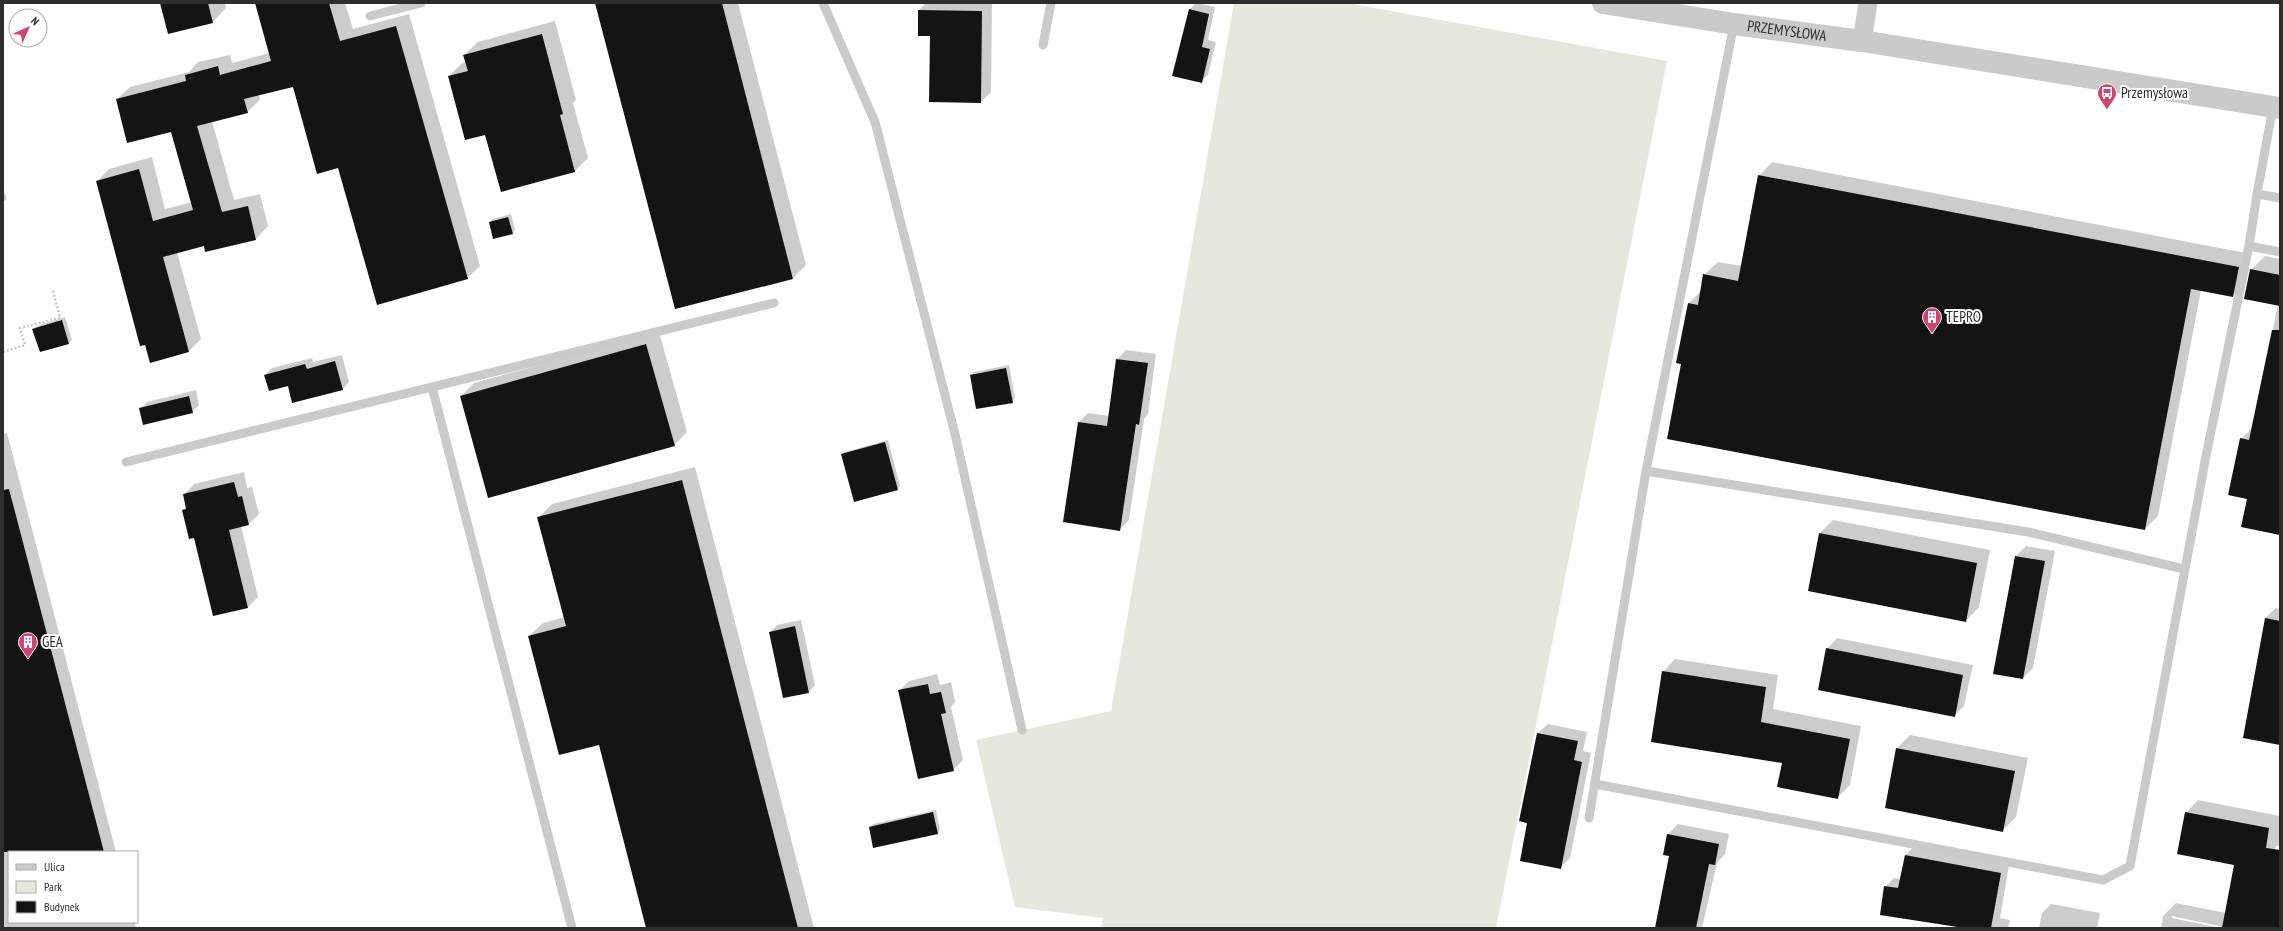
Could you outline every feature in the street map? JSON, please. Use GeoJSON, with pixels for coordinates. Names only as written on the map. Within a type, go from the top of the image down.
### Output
{"type":"FeatureCollection","features":[{"type":"Feature","properties":{"kind":"street","name":"PRZEMYSŁOWA"},"geometry":{"type":"LineString","coordinates":[[1603,3],[1734,24],[1862,41],[2277,107]]}},
{"type":"Feature","properties":{"kind":"street"},"geometry":{"type":"LineString","coordinates":[[1862,41],[1868,3]]}},
{"type":"Feature","properties":{"kind":"lane"},"geometry":{"type":"LineString","coordinates":[[370,16],[421,3]]}},
{"type":"Feature","properties":{"kind":"lane"},"geometry":{"type":"LineString","coordinates":[[823,3],[875,122],[955,434],[1022,730]]}},
{"type":"Feature","properties":{"kind":"lane"},"geometry":{"type":"LineString","coordinates":[[1043,45],[1051,3]]}},
{"type":"Feature","properties":{"kind":"lane"},"geometry":{"type":"LineString","coordinates":[[1590,818],[1646,471],[1734,24]]}},
{"type":"Feature","properties":{"kind":"lane"},"geometry":{"type":"LineString","coordinates":[[1595,784],[2103,880],[2130,866],[2184,569],[2249,246],[2256,194],[2277,107]]}},
{"type":"Feature","properties":{"kind":"lane"},"geometry":{"type":"LineString","coordinates":[[2256,194],[2280,198]]}},
{"type":"Feature","properties":{"kind":"lane"},"geometry":{"type":"LineString","coordinates":[[2249,246],[2280,252]]}},
{"type":"Feature","properties":{"kind":"lane"},"geometry":{"type":"LineString","coordinates":[[126,462],[774,303]]}},
{"type":"Feature","properties":{"kind":"lane"},"geometry":{"type":"LineString","coordinates":[[432,387],[572,928]]}},
{"type":"Feature","properties":{"kind":"lane"},"geometry":{"type":"LineString","coordinates":[[1646,471],[2028,532],[2184,569]]}},
{"type":"Feature","properties":{"kind":"path"},"geometry":{"type":"LineString","coordinates":[[3,352],[25,346],[20,328],[60,318],[53,291]]}},
{"type":"Feature","properties":{"kind":"green space"},"geometry":{"type":"Polygon","coordinates":[[[1234,3],[1347,3],[1667,61],[1496,928],[1101,928],[1103,918],[1015,907],[976,740],[1111,711],[1234,3]]]}},
{"type":"Feature","properties":{"kind":"building"},"geometry":{"type":"Polygon","coordinates":[[[160,3],[208,3],[213,23],[168,34],[160,3]]]}},
{"type":"Feature","properties":{"kind":"building"},"geometry":{"type":"Polygon","coordinates":[[[255,3],[329,3],[340,41],[396,26],[468,279],[377,305],[338,168],[317,174],[293,87],[244,99],[248,113],[197,126],[222,212],[248,206],[256,240],[205,252],[204,246],[163,257],[189,352],[150,363],[145,345],[140,346],[96,181],[139,169],[153,221],[193,210],[171,132],[127,143],[116,99],[186,81],[185,75],[218,66],[220,75],[271,61],[255,3]]]}},
{"type":"Feature","properties":{"kind":"building"},"geometry":{"type":"Polygon","coordinates":[[[595,3],[722,3],[793,279],[675,309],[595,3]]]}},
{"type":"Feature","properties":{"kind":"building"},"geometry":{"type":"Polygon","coordinates":[[[1189,9],[1209,14],[1202,47],[1210,49],[1202,83],[1172,76],[1189,9]]]}},
{"type":"Feature","properties":{"kind":"building"},"geometry":{"type":"Polygon","coordinates":[[[918,10],[982,11],[981,103],[929,102],[930,36],[918,36],[918,10]]]}},
{"type":"Feature","properties":{"kind":"building"},"geometry":{"type":"Polygon","coordinates":[[[542,34],[563,114],[560,115],[575,172],[501,192],[485,135],[465,140],[448,76],[468,71],[463,55],[542,34]]]}},
{"type":"Feature","properties":{"kind":"building","name":"TEPRO"},"geometry":{"type":"Polygon","coordinates":[[[1758,175],[2239,267],[2233,297],[2191,289],[2145,530],[1667,439],[1681,364],[1676,363],[1688,303],[1698,305],[1703,274],[1738,281],[1758,175]]]}},
{"type":"Feature","properties":{"kind":"building"},"geometry":{"type":"Polygon","coordinates":[[[508,217],[513,234],[493,239],[489,222],[508,217]]]}},
{"type":"Feature","properties":{"kind":"building"},"geometry":{"type":"Polygon","coordinates":[[[2250,269],[2280,275],[2280,306],[2244,299],[2250,269]]]}},
{"type":"Feature","properties":{"kind":"building"},"geometry":{"type":"Polygon","coordinates":[[[62,320],[69,344],[40,352],[32,329],[62,320]]]}},
{"type":"Feature","properties":{"kind":"building"},"geometry":{"type":"Polygon","coordinates":[[[2272,330],[2280,330],[2280,535],[2241,527],[2247,499],[2228,495],[2240,438],[2249,440],[2272,330]]]}},
{"type":"Feature","properties":{"kind":"building"},"geometry":{"type":"Polygon","coordinates":[[[646,344],[675,446],[488,498],[460,396],[646,344]]]}},
{"type":"Feature","properties":{"kind":"building"},"geometry":{"type":"Polygon","coordinates":[[[1116,359],[1148,363],[1139,425],[1136,424],[1120,531],[1063,522],[1078,422],[1107,426],[1116,359]]]}},
{"type":"Feature","properties":{"kind":"building"},"geometry":{"type":"Polygon","coordinates":[[[335,361],[343,390],[292,403],[288,386],[269,391],[264,375],[305,364],[307,369],[335,361]]]}},
{"type":"Feature","properties":{"kind":"building"},"geometry":{"type":"Polygon","coordinates":[[[1006,368],[1013,403],[976,409],[970,375],[1006,368]]]}},
{"type":"Feature","properties":{"kind":"building"},"geometry":{"type":"Polygon","coordinates":[[[189,396],[193,413],[143,425],[139,408],[189,396]]]}},
{"type":"Feature","properties":{"kind":"building"},"geometry":{"type":"Polygon","coordinates":[[[885,442],[898,490],[854,502],[841,454],[885,442]]]}},
{"type":"Feature","properties":{"kind":"building"},"geometry":{"type":"Polygon","coordinates":[[[682,480],[798,928],[646,928],[599,745],[559,755],[528,636],[566,626],[537,517],[682,480]]]}},
{"type":"Feature","properties":{"kind":"building"},"geometry":{"type":"Polygon","coordinates":[[[234,482],[238,497],[242,496],[249,525],[229,530],[248,608],[213,616],[194,538],[189,539],[182,510],[186,509],[183,494],[234,482]]]}},
{"type":"Feature","properties":{"kind":"building","name":"GEA"},"geometry":{"type":"Polygon","coordinates":[[[9,489],[104,851],[3,852],[3,490],[9,489]]]}},
{"type":"Feature","properties":{"kind":"building"},"geometry":{"type":"Polygon","coordinates":[[[1819,533],[1977,563],[1966,622],[1808,591],[1819,533]]]}},
{"type":"Feature","properties":{"kind":"building"},"geometry":{"type":"Polygon","coordinates":[[[2015,556],[2045,561],[2023,679],[1993,674],[2015,556]]]}},
{"type":"Feature","properties":{"kind":"building"},"geometry":{"type":"Polygon","coordinates":[[[2265,618],[2280,621],[2280,745],[2243,738],[2265,618]]]}},
{"type":"Feature","properties":{"kind":"building"},"geometry":{"type":"Polygon","coordinates":[[[795,626],[809,693],[783,698],[769,632],[795,626]]]}},
{"type":"Feature","properties":{"kind":"building"},"geometry":{"type":"Polygon","coordinates":[[[1826,648],[1963,675],[1955,717],[1818,690],[1826,648]]]}},
{"type":"Feature","properties":{"kind":"building"},"geometry":{"type":"Polygon","coordinates":[[[1662,671],[1766,687],[1761,722],[1850,739],[1838,799],[1777,787],[1782,763],[1651,742],[1662,671]]]}},
{"type":"Feature","properties":{"kind":"building"},"geometry":{"type":"Polygon","coordinates":[[[928,684],[930,694],[941,692],[946,713],[941,714],[954,771],[918,779],[898,690],[928,684]]]}},
{"type":"Feature","properties":{"kind":"building"},"geometry":{"type":"Polygon","coordinates":[[[1537,733],[1578,741],[1574,760],[1582,762],[1561,869],[1520,861],[1527,823],[1519,821],[1537,733]]]}},
{"type":"Feature","properties":{"kind":"building"},"geometry":{"type":"Polygon","coordinates":[[[1896,748],[2015,771],[2003,832],[1885,808],[1896,748]]]}},
{"type":"Feature","properties":{"kind":"building"},"geometry":{"type":"Polygon","coordinates":[[[933,812],[938,834],[873,848],[869,827],[933,812]]]}},
{"type":"Feature","properties":{"kind":"building"},"geometry":{"type":"Polygon","coordinates":[[[2185,812],[2269,828],[2266,848],[2280,850],[2280,928],[2222,928],[2234,865],[2177,854],[2185,812]]]}},
{"type":"Feature","properties":{"kind":"building"},"geometry":{"type":"Polygon","coordinates":[[[1667,834],[1719,844],[1715,865],[1709,864],[1696,928],[1655,928],[1669,856],[1663,855],[1667,834]]]}},
{"type":"Feature","properties":{"kind":"building"},"geometry":{"type":"Polygon","coordinates":[[[1905,855],[2001,873],[1991,928],[1964,928],[1880,915],[1884,886],[1898,888],[1905,855]]]}},
{"type":"Feature","properties":{"kind":"place","name":"Przemysłowa"},"geometry":{"type":"Point","coordinates":[2107,110]}},
{"type":"Feature","properties":{"kind":"place","name":"TEPRO"},"geometry":{"type":"Point","coordinates":[1932,334]}},
{"type":"Feature","properties":{"kind":"place","name":"GEA"},"geometry":{"type":"Point","coordinates":[28,659]}}]}
